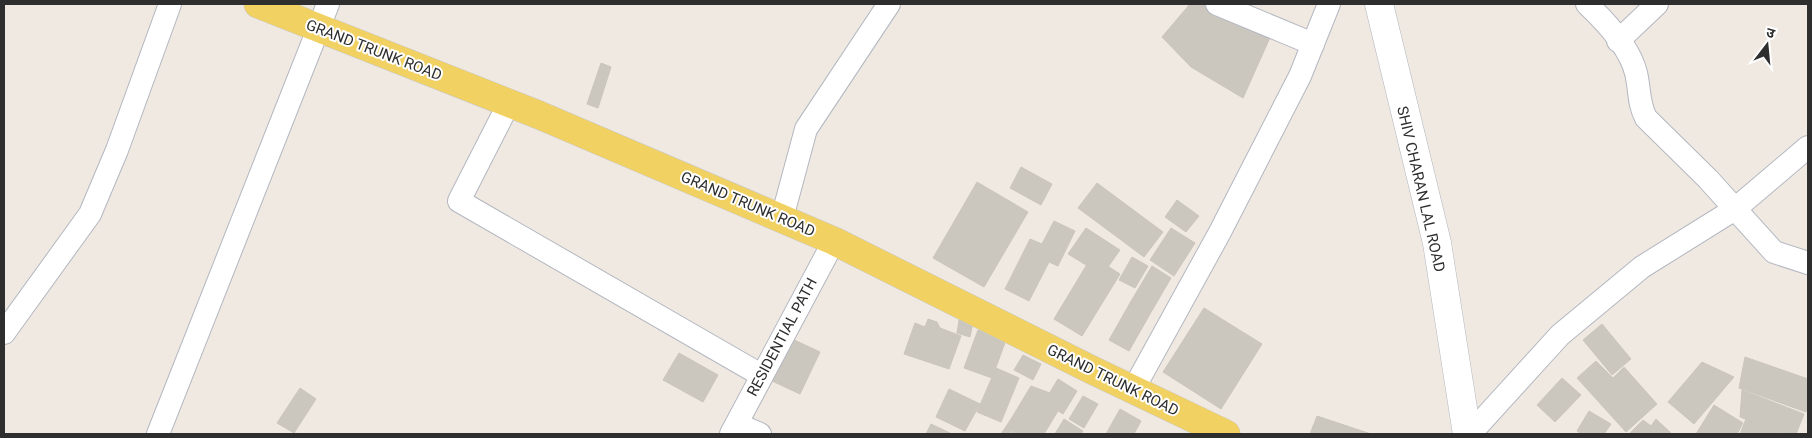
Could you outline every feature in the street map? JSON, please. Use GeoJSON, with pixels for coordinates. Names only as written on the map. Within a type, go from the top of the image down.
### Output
{"type":"FeatureCollection","features":[{"type":"Feature","properties":{"kind":"main road","name":"GRAND TRUNK ROAD"},"geometry":{"type":"LineString","coordinates":[[258,4],[323,16],[510,103],[834,241],[1132,390],[1194,428],[1226,434]]}},
{"type":"Feature","properties":{"kind":"main road","name":"SHIV CHARAN LAL ROAD"},"geometry":{"type":"LineString","coordinates":[[1379,4],[1437,243],[1469,434]]}},
{"type":"Feature","properties":{"kind":"street"},"geometry":{"type":"LineString","coordinates":[[4,334],[90,214],[117,150],[170,4]]}},
{"type":"Feature","properties":{"kind":"street"},"geometry":{"type":"LineString","coordinates":[[782,218],[806,129],[889,4]]}},
{"type":"Feature","properties":{"kind":"street"},"geometry":{"type":"LineString","coordinates":[[1217,4],[1313,44]]}},
{"type":"Feature","properties":{"kind":"street"},"geometry":{"type":"LineString","coordinates":[[1132,390],[1220,232],[1300,76],[1329,4]]}},
{"type":"Feature","properties":{"kind":"street"},"geometry":{"type":"LineString","coordinates":[[1587,4],[1606,23],[1629,56],[1636,72],[1640,108],[1646,118],[1708,179],[1774,252],[1808,263]]}},
{"type":"Feature","properties":{"kind":"street"},"geometry":{"type":"LineString","coordinates":[[1618,40],[1657,4]]}},
{"type":"Feature","properties":{"kind":"street"},"geometry":{"type":"LineString","coordinates":[[158,434],[323,16]]}},
{"type":"Feature","properties":{"kind":"street"},"geometry":{"type":"LineString","coordinates":[[510,103],[459,201],[761,375]]}},
{"type":"Feature","properties":{"kind":"street"},"geometry":{"type":"LineString","coordinates":[[1469,434],[1560,335],[1642,267],[1735,209],[1808,147]]}},
{"type":"Feature","properties":{"kind":"street","name":"RESIDENTIAL PATH"},"geometry":{"type":"LineString","coordinates":[[734,429],[761,375],[834,241]]}},
{"type":"Feature","properties":{"kind":"street"},"geometry":{"type":"LineString","coordinates":[[734,429],[760,434]]}},
{"type":"Feature","properties":{"kind":"building"},"geometry":{"type":"Polygon","coordinates":[[[1190,4],[1209,4],[1272,33],[1243,98],[1191,67],[1162,37],[1190,4]]]}},
{"type":"Feature","properties":{"kind":"building"},"geometry":{"type":"Polygon","coordinates":[[[601,63],[611,67],[598,108],[587,104],[601,63]]]}},
{"type":"Feature","properties":{"kind":"building"},"geometry":{"type":"Polygon","coordinates":[[[1021,167],[1052,184],[1041,205],[1010,188],[1021,167]]]}},
{"type":"Feature","properties":{"kind":"building"},"geometry":{"type":"Polygon","coordinates":[[[977,182],[1028,212],[984,287],[933,258],[977,182]]]}},
{"type":"Feature","properties":{"kind":"building"},"geometry":{"type":"Polygon","coordinates":[[[1097,183],[1163,232],[1144,257],[1078,208],[1097,183]]]}},
{"type":"Feature","properties":{"kind":"building"},"geometry":{"type":"Polygon","coordinates":[[[1177,200],[1199,216],[1186,232],[1165,217],[1177,200]]]}},
{"type":"Feature","properties":{"kind":"building"},"geometry":{"type":"Polygon","coordinates":[[[1054,221],[1075,231],[1058,266],[1049,262],[1029,301],[1005,289],[1030,239],[1042,244],[1054,221]]]}},
{"type":"Feature","properties":{"kind":"building"},"geometry":{"type":"Polygon","coordinates":[[[1086,228],[1120,250],[1108,267],[1092,256],[1086,265],[1068,254],[1086,228]]]}},
{"type":"Feature","properties":{"kind":"building"},"geometry":{"type":"Polygon","coordinates":[[[1171,228],[1195,243],[1174,276],[1150,260],[1171,228]]]}},
{"type":"Feature","properties":{"kind":"building"},"geometry":{"type":"Polygon","coordinates":[[[1092,256],[1120,274],[1082,336],[1054,319],[1092,256]]]}},
{"type":"Feature","properties":{"kind":"building"},"geometry":{"type":"Polygon","coordinates":[[[1132,257],[1148,266],[1135,288],[1119,280],[1132,257]]]}},
{"type":"Feature","properties":{"kind":"building"},"geometry":{"type":"Polygon","coordinates":[[[1152,266],[1171,278],[1150,314],[1130,303],[1152,266]]]}},
{"type":"Feature","properties":{"kind":"building"},"geometry":{"type":"Polygon","coordinates":[[[1130,303],[1150,314],[1129,351],[1109,340],[1130,303]]]}},
{"type":"Feature","properties":{"kind":"building"},"geometry":{"type":"Polygon","coordinates":[[[1204,308],[1262,344],[1221,409],[1163,372],[1204,308]]]}},
{"type":"Feature","properties":{"kind":"building"},"geometry":{"type":"Polygon","coordinates":[[[960,314],[973,322],[970,337],[957,333],[960,314]]]}},
{"type":"Feature","properties":{"kind":"building"},"geometry":{"type":"Polygon","coordinates":[[[928,319],[937,322],[940,328],[961,336],[949,369],[904,354],[915,323],[925,327],[928,319]]]}},
{"type":"Feature","properties":{"kind":"building"},"geometry":{"type":"Polygon","coordinates":[[[1602,324],[1631,359],[1612,375],[1583,340],[1602,324]]]}},
{"type":"Feature","properties":{"kind":"building"},"geometry":{"type":"Polygon","coordinates":[[[978,330],[1006,340],[992,378],[964,368],[978,330]]]}},
{"type":"Feature","properties":{"kind":"building"},"geometry":{"type":"Polygon","coordinates":[[[790,338],[820,352],[800,394],[770,380],[790,338]]]}},
{"type":"Feature","properties":{"kind":"building"},"geometry":{"type":"Polygon","coordinates":[[[679,353],[718,375],[703,402],[663,380],[679,353]]]}},
{"type":"Feature","properties":{"kind":"building"},"geometry":{"type":"Polygon","coordinates":[[[1023,355],[1041,364],[1033,380],[1014,370],[1023,355]]]}},
{"type":"Feature","properties":{"kind":"building"},"geometry":{"type":"Polygon","coordinates":[[[1745,357],[1808,379],[1808,405],[1806,412],[1739,388],[1745,357]]]}},
{"type":"Feature","properties":{"kind":"building"},"geometry":{"type":"Polygon","coordinates":[[[1596,361],[1613,378],[1624,367],[1657,404],[1626,432],[1577,378],[1596,361]]]}},
{"type":"Feature","properties":{"kind":"building"},"geometry":{"type":"Polygon","coordinates":[[[1702,362],[1734,377],[1694,424],[1668,402],[1702,362]]]}},
{"type":"Feature","properties":{"kind":"building"},"geometry":{"type":"Polygon","coordinates":[[[996,368],[1019,378],[1001,422],[977,412],[996,368]]]}},
{"type":"Feature","properties":{"kind":"building"},"geometry":{"type":"Polygon","coordinates":[[[1562,378],[1581,395],[1555,422],[1537,405],[1562,378]]]}},
{"type":"Feature","properties":{"kind":"building"},"geometry":{"type":"Polygon","coordinates":[[[1058,379],[1077,391],[1063,414],[1044,402],[1058,379]]]}},
{"type":"Feature","properties":{"kind":"building"},"geometry":{"type":"Polygon","coordinates":[[[1031,386],[1050,393],[1034,419],[1027,422],[1020,417],[1017,423],[1011,419],[1031,386]]]}},
{"type":"Feature","properties":{"kind":"building"},"geometry":{"type":"Polygon","coordinates":[[[300,388],[316,399],[294,433],[277,423],[300,388]]]}},
{"type":"Feature","properties":{"kind":"building"},"geometry":{"type":"Polygon","coordinates":[[[949,389],[980,404],[965,431],[936,417],[949,389]]]}},
{"type":"Feature","properties":{"kind":"building"},"geometry":{"type":"Polygon","coordinates":[[[1742,390],[1804,414],[1796,434],[1786,434],[1740,417],[1742,390]]]}},
{"type":"Feature","properties":{"kind":"building"},"geometry":{"type":"Polygon","coordinates":[[[1083,396],[1098,404],[1084,428],[1069,419],[1083,396]]]}},
{"type":"Feature","properties":{"kind":"building"},"geometry":{"type":"Polygon","coordinates":[[[1044,402],[1058,411],[1044,434],[1011,434],[1020,417],[1027,422],[1034,419],[1044,402]]]}},
{"type":"Feature","properties":{"kind":"building"},"geometry":{"type":"Polygon","coordinates":[[[1714,405],[1743,423],[1737,434],[1696,434],[1714,405]]]}},
{"type":"Feature","properties":{"kind":"building"},"geometry":{"type":"Polygon","coordinates":[[[1120,409],[1141,421],[1134,434],[1106,434],[1120,409]]]}},
{"type":"Feature","properties":{"kind":"building"},"geometry":{"type":"Polygon","coordinates":[[[1589,411],[1611,424],[1604,434],[1581,434],[1577,431],[1589,411]]]}},
{"type":"Feature","properties":{"kind":"building"},"geometry":{"type":"Polygon","coordinates":[[[1317,416],[1371,434],[1310,434],[1317,416]]]}},
{"type":"Feature","properties":{"kind":"building"},"geometry":{"type":"Polygon","coordinates":[[[1011,419],[1017,423],[1009,434],[1001,434],[1011,419]]]}},
{"type":"Feature","properties":{"kind":"building"},"geometry":{"type":"Polygon","coordinates":[[[1064,419],[1083,431],[1081,434],[1055,434],[1064,419]]]}},
{"type":"Feature","properties":{"kind":"building"},"geometry":{"type":"Polygon","coordinates":[[[1656,419],[1672,434],[1629,434],[1643,420],[1651,426],[1656,419]]]}},
{"type":"Feature","properties":{"kind":"building"},"geometry":{"type":"Polygon","coordinates":[[[1746,419],[1784,434],[1740,434],[1746,419]]]}},
{"type":"Feature","properties":{"kind":"building"},"geometry":{"type":"Polygon","coordinates":[[[931,424],[952,434],[926,434],[931,424]]]}}]}
